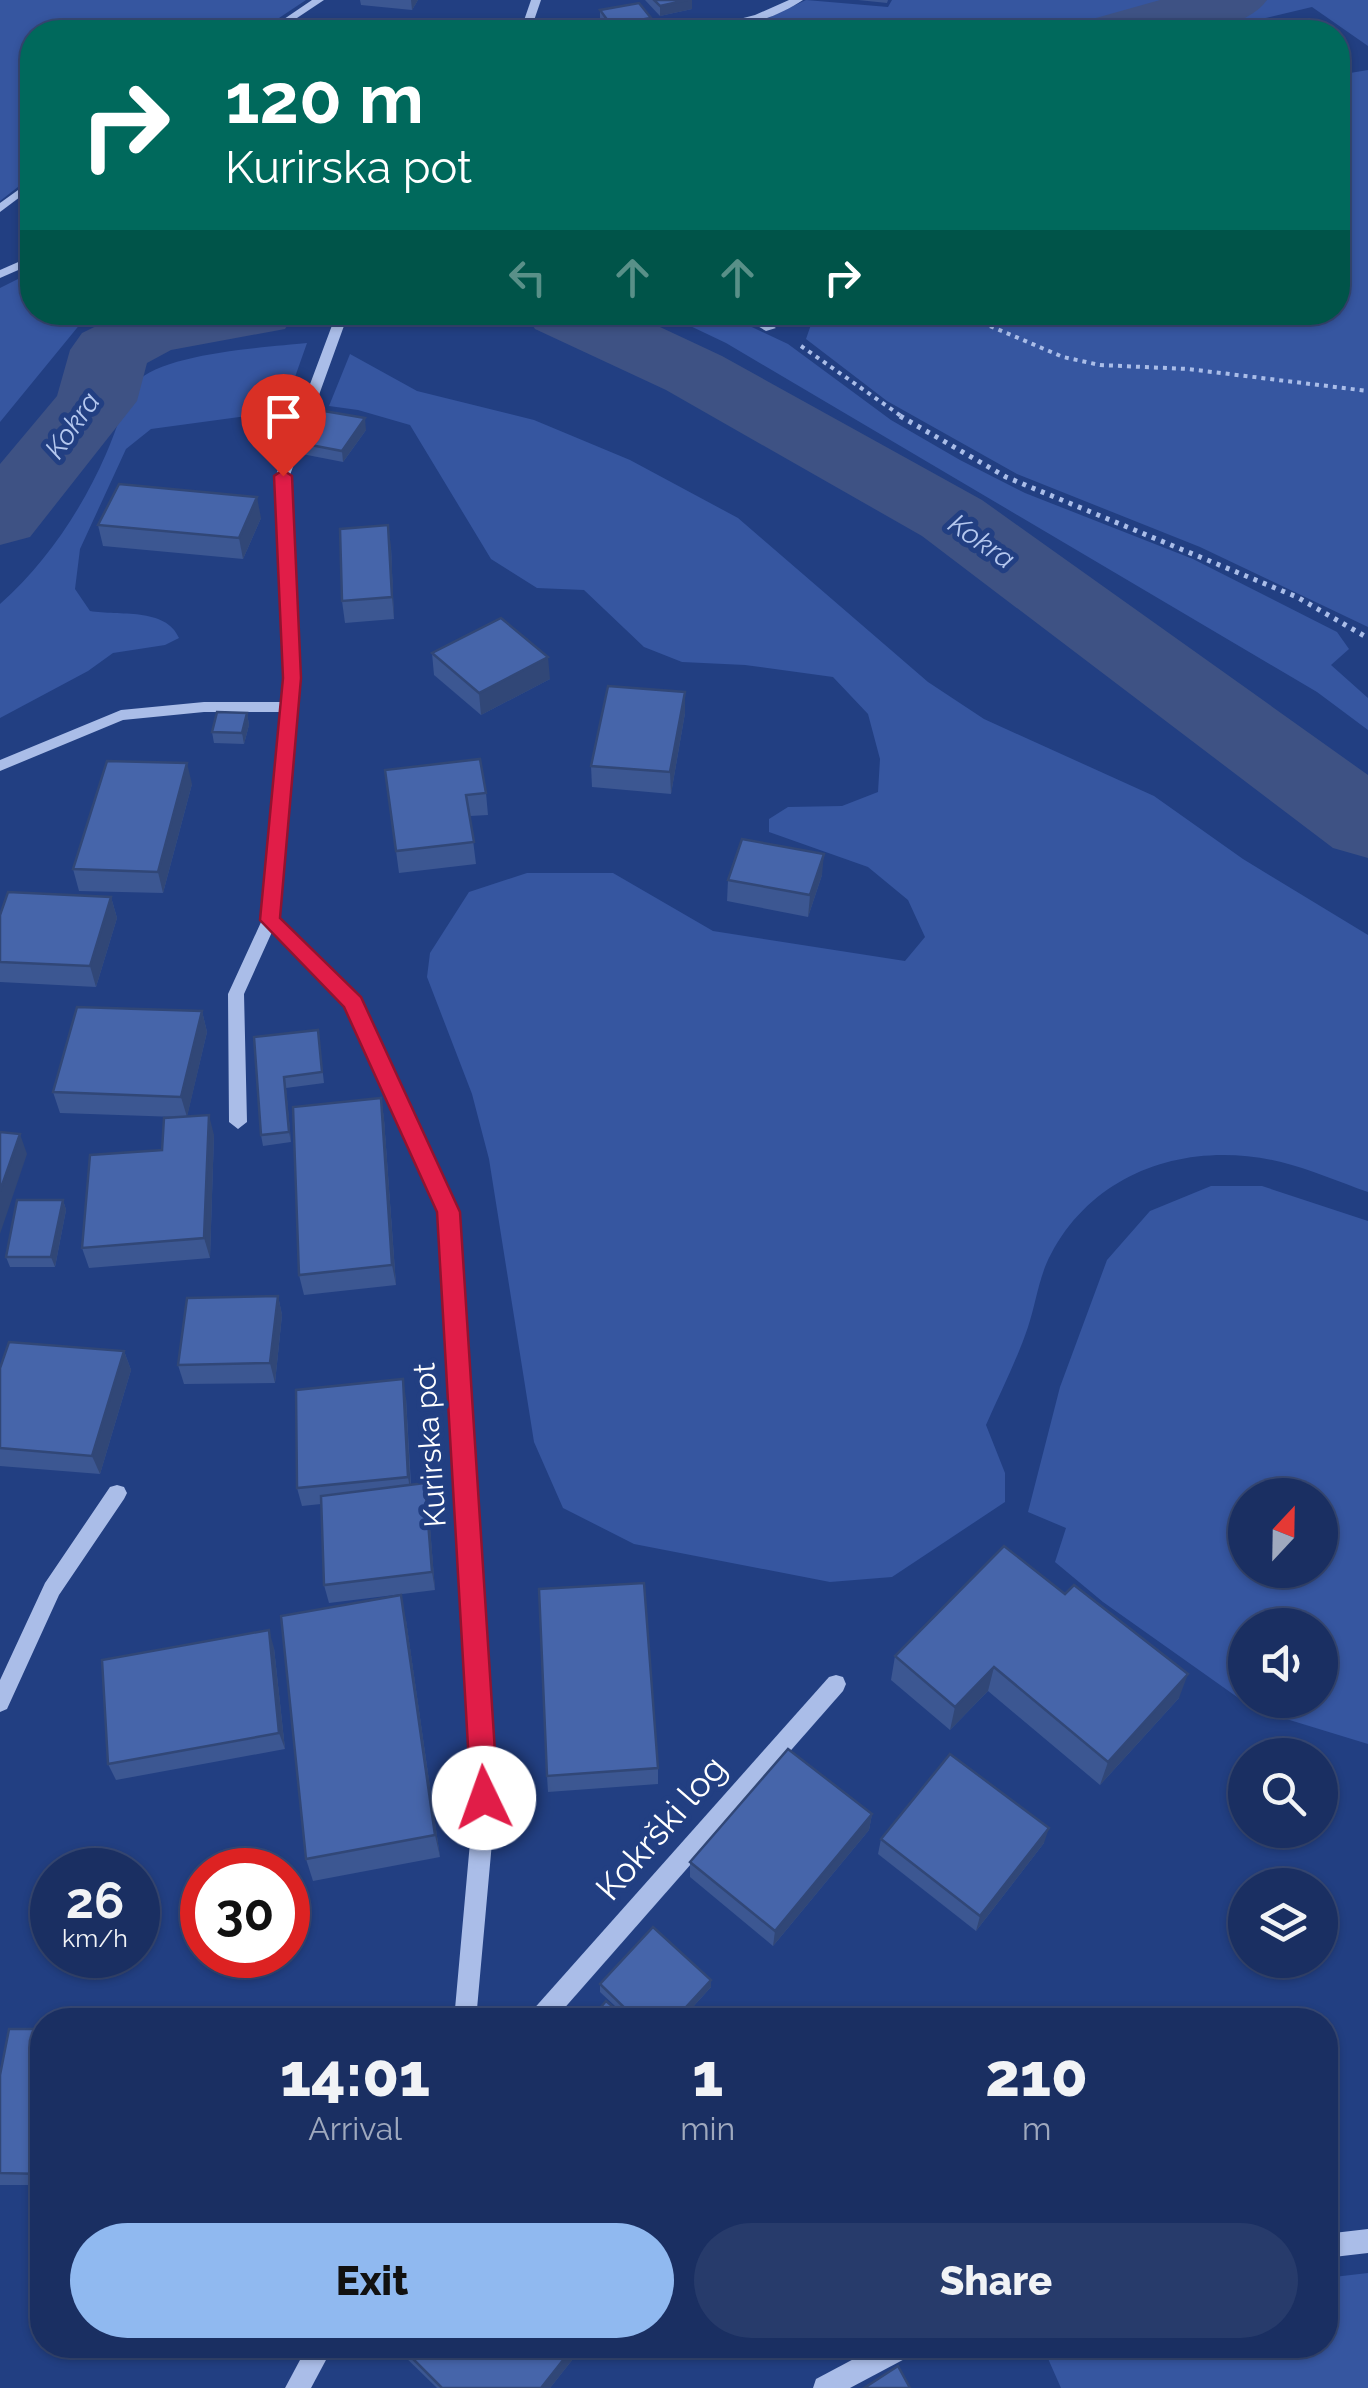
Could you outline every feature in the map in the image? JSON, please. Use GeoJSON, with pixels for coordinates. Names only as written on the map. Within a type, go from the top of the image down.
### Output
{"type":"FeatureCollection","features":[{"type":"Feature","properties":{"kind":"street"},"geometry":{"type":"LineString","coordinates":[[288,20],[319,0]]}},
{"type":"Feature","properties":{"kind":"street"},"geometry":{"type":"LineString","coordinates":[[749,20],[798,0]]}},
{"type":"Feature","properties":{"kind":"street"},"geometry":{"type":"LineString","coordinates":[[0,209],[20,193]]}},
{"type":"Feature","properties":{"kind":"street"},"geometry":{"type":"LineString","coordinates":[[238,1122],[236,994],[270,920],[291,707],[283,476],[338,325]]}},
{"type":"Feature","properties":{"kind":"street"},"geometry":{"type":"LineString","coordinates":[[764,325],[770,328]]}},
{"type":"Feature","properties":{"kind":"street"},"geometry":{"type":"LineString","coordinates":[[0,766],[121,715],[204,708],[291,707]]}},
{"type":"Feature","properties":{"kind":"street","name":"Kurirska pot"},"geometry":{"type":"LineString","coordinates":[[270,920],[353,1003],[449,1212],[484,1798],[466,2008]]}},
{"type":"Feature","properties":{"kind":"street"},"geometry":{"type":"LineString","coordinates":[[0,1702],[52,1589],[118,1492]]}},
{"type":"Feature","properties":{"kind":"street","name":"Kokrški log"},"geometry":{"type":"LineString","coordinates":[[550,2008],[836,1684]]}},
{"type":"Feature","properties":{"kind":"street"},"geometry":{"type":"LineString","coordinates":[[1338,2244],[1368,2241]]}},
{"type":"Feature","properties":{"kind":"street"},"geometry":{"type":"LineString","coordinates":[[297,2388],[314,2358]]}},
{"type":"Feature","properties":{"kind":"street"},"geometry":{"type":"LineString","coordinates":[[825,2388],[882,2358]]}},
{"type":"Feature","properties":{"kind":"path"},"geometry":{"type":"LineString","coordinates":[[987,325],[1064,358],[1100,365],[1188,369],[1368,391]]}},
{"type":"Feature","properties":{"kind":"path"},"geometry":{"type":"LineString","coordinates":[[770,328],[798,343],[878,404],[1006,477],[1200,554],[1296,598],[1368,638]]}},
{"type":"Feature","properties":{"kind":"shaded area"},"geometry":{"type":"Polygon","coordinates":[[[0,0],[306,0],[276,20],[20,20],[20,185],[0,201],[0,0]]]}},
{"type":"Feature","properties":{"kind":"shaded area"},"geometry":{"type":"Polygon","coordinates":[[[806,0],[888,7],[892,0],[1208,0],[1106,20],[759,20],[806,0]]]}},
{"type":"Feature","properties":{"kind":"shaded area"},"geometry":{"type":"Polygon","coordinates":[[[1267,0],[1368,0],[1368,46],[1350,33],[1350,20],[1331,20],[1312,7],[1257,20],[1190,20],[1267,0]]]}},
{"type":"Feature","properties":{"kind":"shaded area"},"geometry":{"type":"Polygon","coordinates":[[[1368,70],[1368,627],[1200,547],[1017,474],[887,401],[806,339],[811,325],[1350,325],[1350,73],[1368,70]]]}},
{"type":"Feature","properties":{"kind":"shaded area"},"geometry":{"type":"Polygon","coordinates":[[[20,278],[20,325],[79,325],[0,422],[0,288],[20,278]]]}},
{"type":"Feature","properties":{"kind":"shaded area"},"geometry":{"type":"Polygon","coordinates":[[[688,325],[748,325],[788,344],[891,420],[960,460],[1025,493],[1193,559],[1337,632],[1349,649],[1331,665],[1368,698],[1368,730],[1317,692],[726,343],[688,325]]]}},
{"type":"Feature","properties":{"kind":"shaded area"},"geometry":{"type":"Polygon","coordinates":[[[307,343],[283,411],[151,429],[126,449],[80,549],[75,589],[90,611],[153,617],[173,628],[179,638],[165,645],[113,653],[88,671],[0,718],[0,604],[47,554],[74,516],[136,383],[149,373],[191,358],[307,343]]]}},
{"type":"Feature","properties":{"kind":"shaded area"},"geometry":{"type":"Polygon","coordinates":[[[350,354],[417,391],[534,420],[630,460],[738,518],[928,682],[984,719],[1154,796],[1243,859],[1368,935],[1368,1192],[1281,1162],[1213,1155],[1149,1168],[1093,1201],[1070,1225],[1047,1262],[1024,1339],[986,1425],[1005,1473],[1005,1502],[892,1577],[830,1582],[634,1544],[563,1508],[534,1442],[489,1159],[472,1094],[427,977],[430,953],[469,892],[527,873],[613,873],[713,931],[905,961],[925,937],[908,900],[868,867],[769,832],[769,819],[788,807],[842,806],[878,792],[880,759],[868,714],[833,677],[745,665],[682,662],[644,647],[584,590],[537,588],[491,559],[410,425],[329,406],[350,354]]]}},
{"type":"Feature","properties":{"kind":"shaded area"},"geometry":{"type":"Polygon","coordinates":[[[1211,1186],[1262,1186],[1368,1221],[1368,1744],[1283,1718],[1338,1718],[1338,1608],[1228,1608],[1228,1691],[1103,1602],[1055,1562],[1066,1528],[1028,1512],[1060,1387],[1107,1260],[1150,1211],[1211,1186]]]}},
{"type":"Feature","properties":{"kind":"shaded area"},"geometry":{"type":"Polygon","coordinates":[[[1368,2273],[1368,2388],[1061,2388],[1048,2358],[1338,2358],[1338,2276],[1368,2273]]]}},
{"type":"Feature","properties":{"kind":"building"},"geometry":{"type":"Polygon","coordinates":[[[654,0],[687,0],[660,6],[654,0]]]}},
{"type":"Feature","properties":{"kind":"building"},"geometry":{"type":"Polygon","coordinates":[[[639,3],[651,18],[607,20],[600,10],[639,3]]]}},
{"type":"Feature","properties":{"kind":"building"},"geometry":{"type":"Polygon","coordinates":[[[324,411],[365,418],[342,451],[300,443],[324,411]]]}},
{"type":"Feature","properties":{"kind":"building"},"geometry":{"type":"Polygon","coordinates":[[[119,484],[257,497],[239,538],[98,525],[119,484]]]}},
{"type":"Feature","properties":{"kind":"building"},"geometry":{"type":"Polygon","coordinates":[[[388,525],[392,597],[342,601],[340,529],[388,525]]]}},
{"type":"Feature","properties":{"kind":"building"},"geometry":{"type":"Polygon","coordinates":[[[501,618],[548,657],[479,693],[432,653],[501,618]]]}},
{"type":"Feature","properties":{"kind":"building"},"geometry":{"type":"Polygon","coordinates":[[[608,686],[685,692],[670,772],[591,766],[608,686]]]}},
{"type":"Feature","properties":{"kind":"building"},"geometry":{"type":"Polygon","coordinates":[[[217,712],[247,713],[242,733],[212,732],[217,712]]]}},
{"type":"Feature","properties":{"kind":"building"},"geometry":{"type":"Polygon","coordinates":[[[480,759],[486,793],[466,795],[474,842],[396,851],[385,770],[480,759]]]}},
{"type":"Feature","properties":{"kind":"building"},"geometry":{"type":"Polygon","coordinates":[[[107,761],[187,763],[158,872],[73,869],[107,761]]]}},
{"type":"Feature","properties":{"kind":"building"},"geometry":{"type":"Polygon","coordinates":[[[742,839],[824,854],[810,895],[728,880],[742,839]]]}},
{"type":"Feature","properties":{"kind":"building"},"geometry":{"type":"Polygon","coordinates":[[[8,892],[111,897],[90,966],[0,962],[0,915],[8,892]]]}},
{"type":"Feature","properties":{"kind":"building"},"geometry":{"type":"Polygon","coordinates":[[[77,1007],[202,1011],[181,1097],[53,1092],[77,1007]]]}},
{"type":"Feature","properties":{"kind":"building"},"geometry":{"type":"Polygon","coordinates":[[[318,1030],[322,1072],[284,1077],[289,1132],[261,1135],[254,1037],[318,1030]]]}},
{"type":"Feature","properties":{"kind":"building"},"geometry":{"type":"Polygon","coordinates":[[[381,1098],[392,1265],[299,1275],[293,1107],[381,1098]]]}},
{"type":"Feature","properties":{"kind":"building"},"geometry":{"type":"Polygon","coordinates":[[[209,1115],[204,1238],[82,1248],[90,1155],[162,1150],[164,1118],[209,1115]]]}},
{"type":"Feature","properties":{"kind":"building"},"geometry":{"type":"Polygon","coordinates":[[[0,1132],[20,1134],[0,1191],[0,1132]]]}},
{"type":"Feature","properties":{"kind":"building"},"geometry":{"type":"Polygon","coordinates":[[[17,1200],[63,1200],[51,1257],[6,1257],[17,1200]]]}},
{"type":"Feature","properties":{"kind":"building"},"geometry":{"type":"Polygon","coordinates":[[[278,1296],[270,1363],[178,1365],[187,1298],[278,1296]]]}},
{"type":"Feature","properties":{"kind":"building"},"geometry":{"type":"Polygon","coordinates":[[[9,1342],[124,1351],[92,1456],[0,1448],[0,1368],[9,1342]]]}},
{"type":"Feature","properties":{"kind":"building"},"geometry":{"type":"Polygon","coordinates":[[[403,1379],[408,1477],[297,1488],[296,1390],[403,1379]]]}},
{"type":"Feature","properties":{"kind":"building"},"geometry":{"type":"Polygon","coordinates":[[[425,1483],[432,1572],[324,1585],[321,1496],[425,1483]]]}},
{"type":"Feature","properties":{"kind":"building"},"geometry":{"type":"Polygon","coordinates":[[[1004,1546],[1065,1594],[1074,1585],[1188,1674],[1108,1762],[994,1667],[955,1707],[895,1656],[1004,1546]]]}},
{"type":"Feature","properties":{"kind":"building"},"geometry":{"type":"Polygon","coordinates":[[[644,1583],[658,1768],[547,1776],[539,1589],[644,1583]]]}},
{"type":"Feature","properties":{"kind":"building"},"geometry":{"type":"Polygon","coordinates":[[[401,1595],[435,1835],[310,1858],[310,1848],[305,1848],[281,1616],[401,1595]]]}},
{"type":"Feature","properties":{"kind":"building"},"geometry":{"type":"Polygon","coordinates":[[[269,1630],[279,1733],[108,1764],[102,1660],[269,1630]]]}},
{"type":"Feature","properties":{"kind":"building"},"geometry":{"type":"Polygon","coordinates":[[[788,1749],[872,1814],[775,1931],[690,1862],[788,1749]]]}},
{"type":"Feature","properties":{"kind":"building"},"geometry":{"type":"Polygon","coordinates":[[[950,1754],[1049,1828],[980,1916],[881,1839],[950,1754]]]}},
{"type":"Feature","properties":{"kind":"building"},"geometry":{"type":"Polygon","coordinates":[[[653,1927],[711,1980],[685,2008],[625,2008],[600,1984],[653,1927]]]}},
{"type":"Feature","properties":{"kind":"building"},"geometry":{"type":"Polygon","coordinates":[[[9,2029],[30,2029],[30,2174],[0,2173],[0,2075],[9,2029]]]}},
{"type":"Feature","properties":{"kind":"building"},"geometry":{"type":"Polygon","coordinates":[[[412,2358],[565,2358],[541,2388],[442,2388],[412,2358]]]}},
{"type":"Feature","properties":{"kind":"building"},"geometry":{"type":"Polygon","coordinates":[[[898,2366],[910,2388],[864,2388],[898,2366]]]}},
{"type":"Feature","properties":{"kind":"waterway"},"geometry":{"type":"LineString","coordinates":[[1163,20],[1234,0]]}},
{"type":"Feature","properties":{"kind":"waterway","name":"Kokra"},"geometry":{"type":"LineString","coordinates":[[0,519],[96,401],[110,350],[150,330],[180,325]]}},
{"type":"Feature","properties":{"kind":"waterway","name":"Kokra"},"geometry":{"type":"LineString","coordinates":[[591,325],[694,373],[952,518],[1368,824]]}},
{"type":"Feature","properties":{"kind":"route"},"geometry":{"type":"LineString","coordinates":[[283,476],[292,678],[270,920],[353,1003],[449,1212],[484,1798]]}}]}
